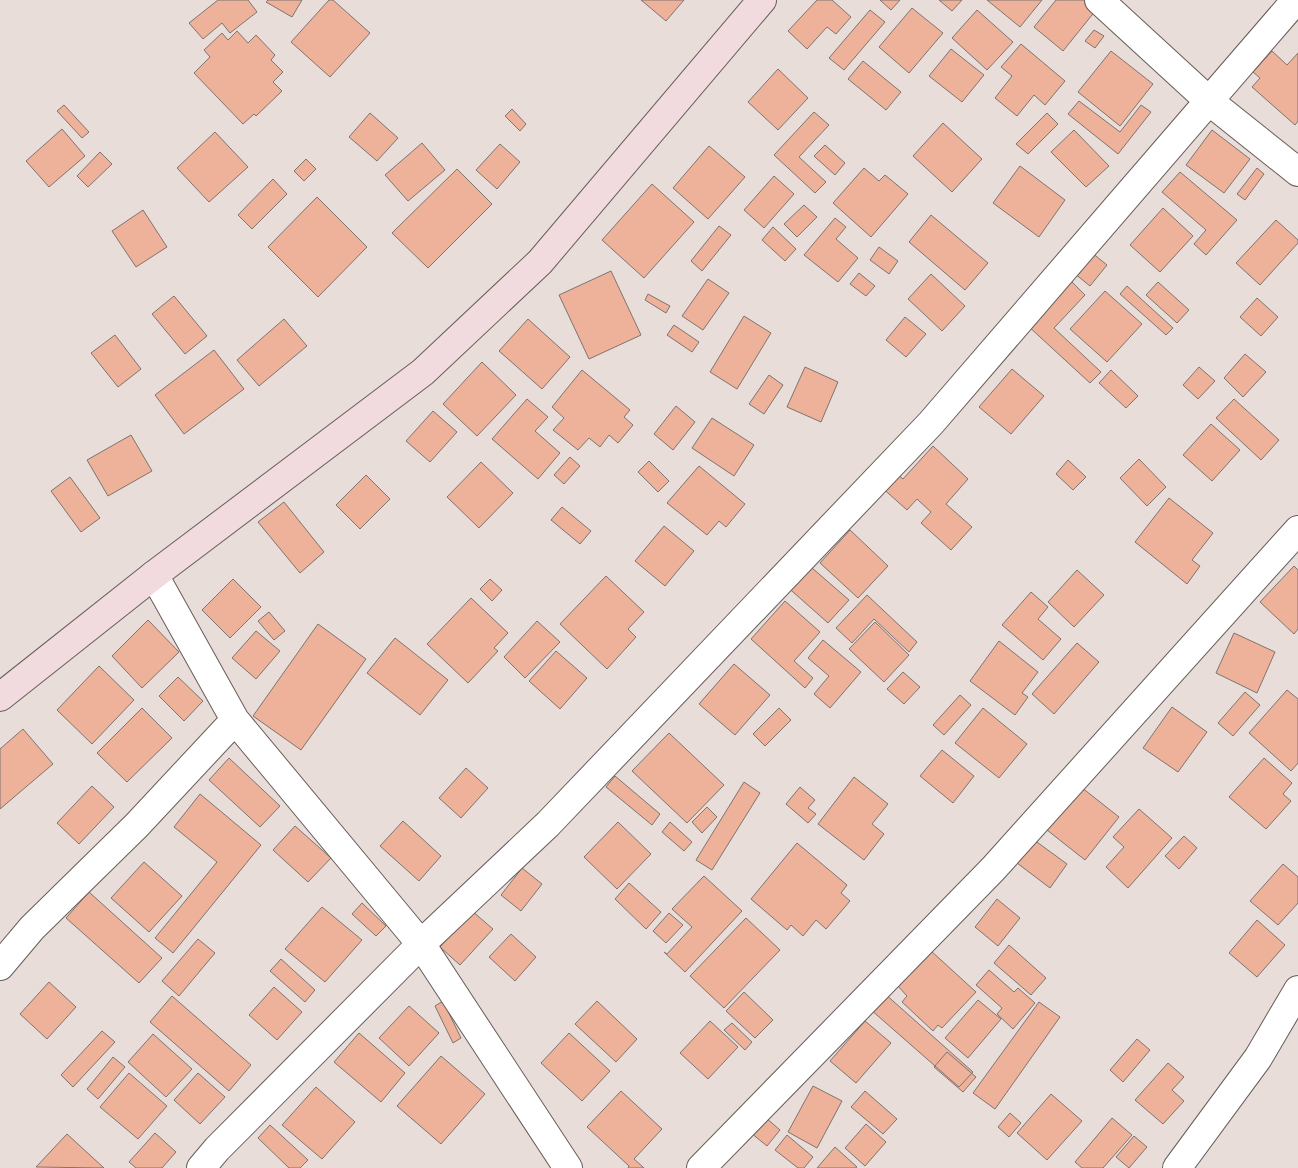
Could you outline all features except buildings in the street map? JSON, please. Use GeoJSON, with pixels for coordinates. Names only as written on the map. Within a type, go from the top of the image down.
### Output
{"type":"FeatureCollection","features":[{"type":"Feature","properties":{"kind":"main road"},"geometry":{"type":"LineString","coordinates":[[0,697],[154,575],[423,372],[540,262],[762,0]]}},
{"type":"Feature","properties":{"kind":"street"},"geometry":{"type":"LineString","coordinates":[[1099,0],[1209,100],[1298,172]]}},
{"type":"Feature","properties":{"kind":"street"},"geometry":{"type":"LineString","coordinates":[[201,1168],[216,1149],[421,944],[548,824],[931,423],[1296,0]]}},
{"type":"Feature","properties":{"kind":"street"},"geometry":{"type":"LineString","coordinates":[[701,1168],[992,869],[1298,530]]}},
{"type":"Feature","properties":{"kind":"street"},"geometry":{"type":"LineString","coordinates":[[154,575],[235,720],[421,944],[568,1168]]}},
{"type":"Feature","properties":{"kind":"street"},"geometry":{"type":"LineString","coordinates":[[0,966],[32,928],[137,825],[235,720]]}},
{"type":"Feature","properties":{"kind":"street"},"geometry":{"type":"LineString","coordinates":[[1177,1168],[1258,1058],[1298,990]]}}]}
